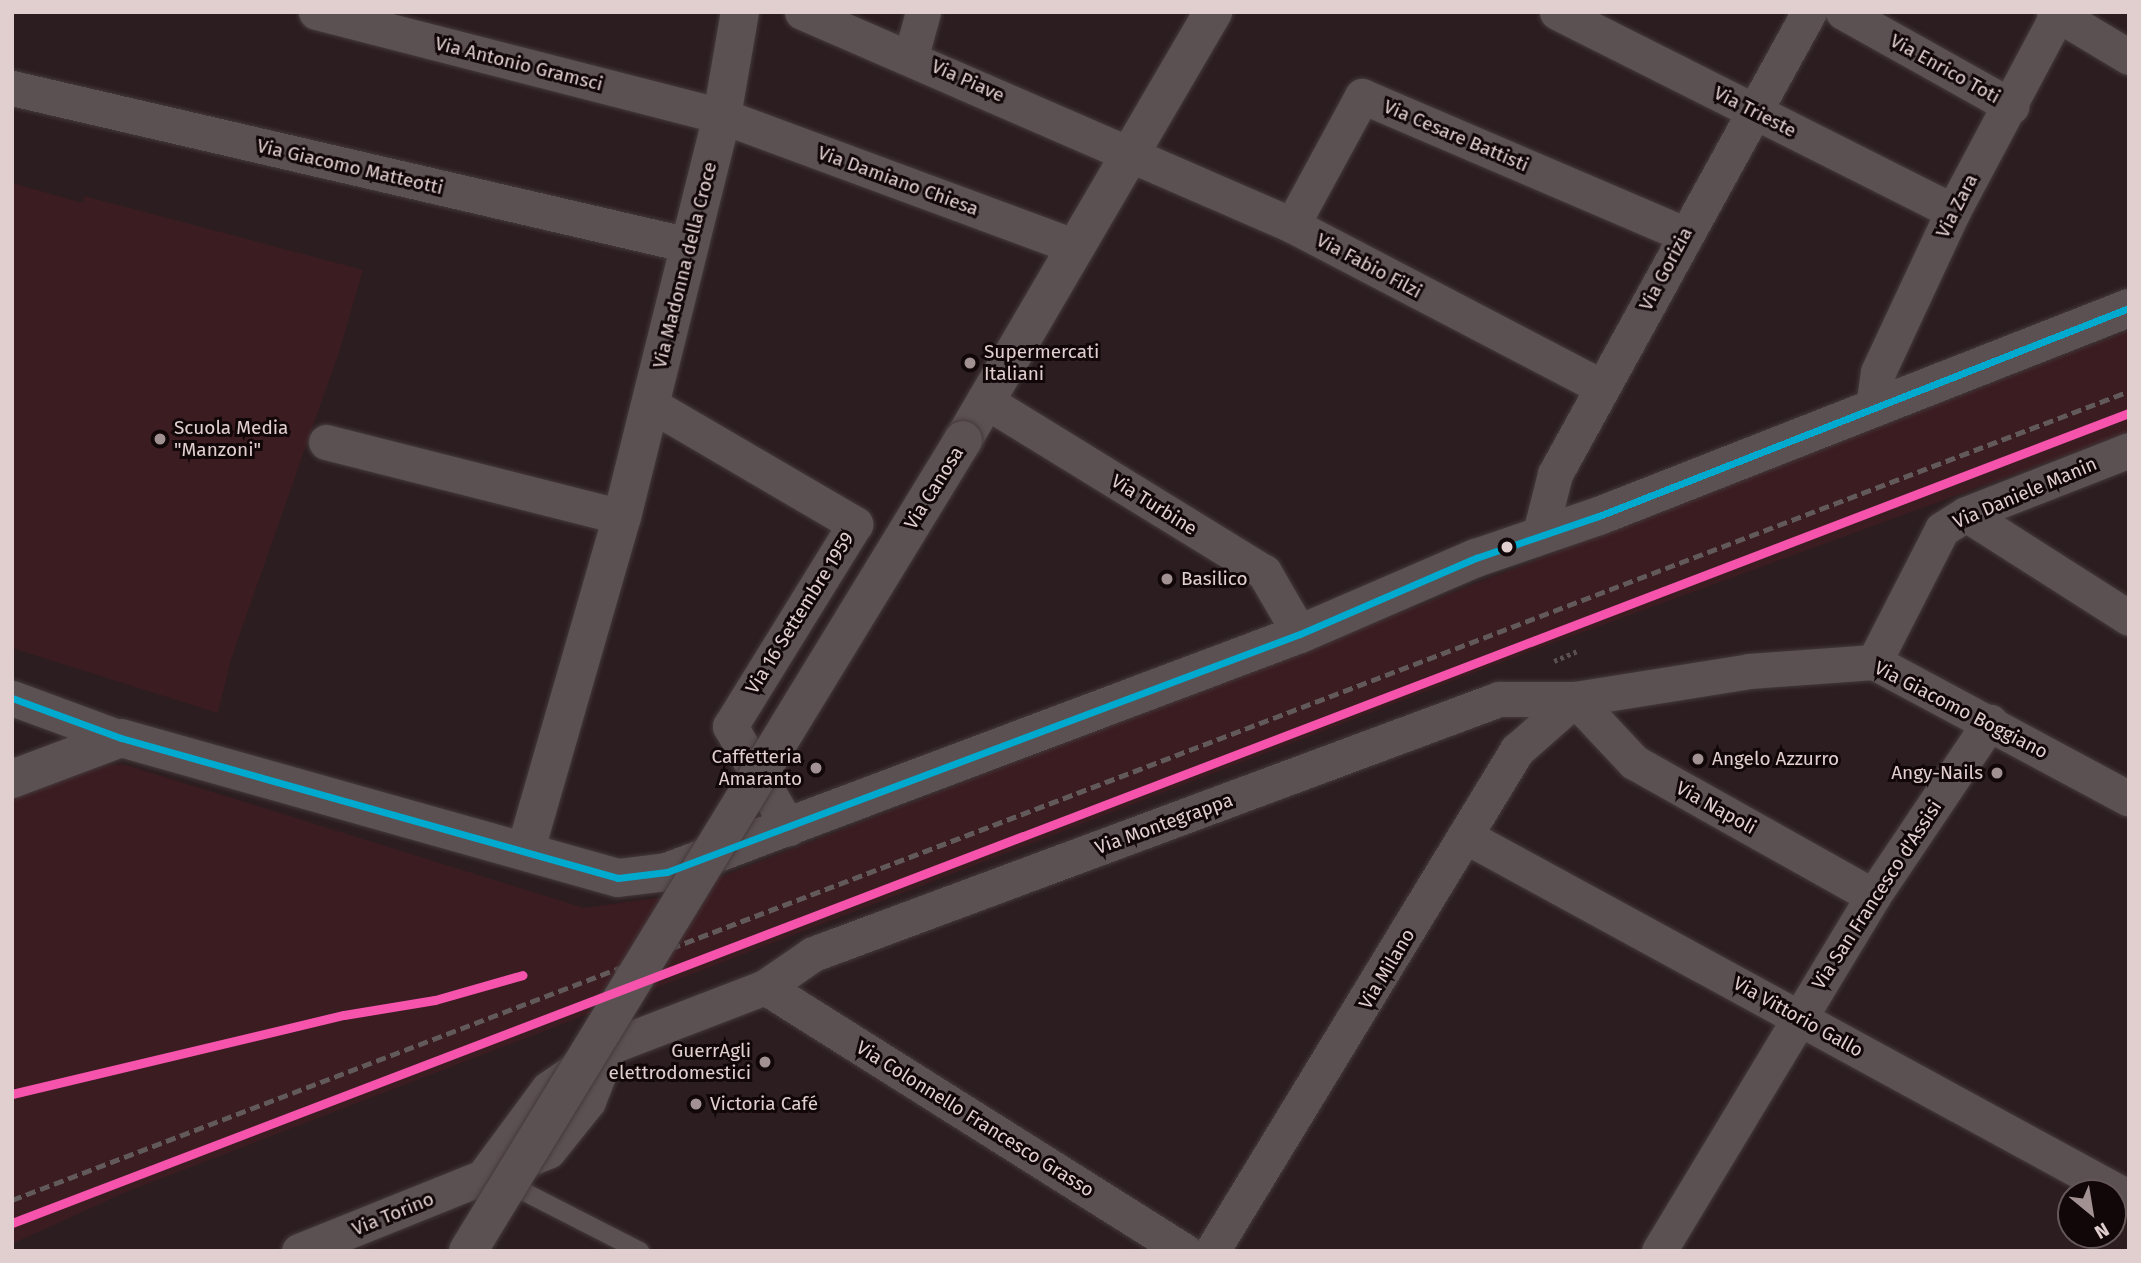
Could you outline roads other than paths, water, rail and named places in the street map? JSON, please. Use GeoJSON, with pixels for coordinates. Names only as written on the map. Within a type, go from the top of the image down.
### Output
{"type":"FeatureCollection","features":[{"type":"Feature","properties":{"kind":"street","name":"Via Antonio Gramsci"},"geometry":{"type":"LineString","coordinates":[[316,12],[722,116]]}},
{"type":"Feature","properties":{"kind":"street","name":"Via Madonna della Croce"},"geometry":{"type":"LineString","coordinates":[[526,849],[622,517],[722,116],[740,12]]}},
{"type":"Feature","properties":{"kind":"street","name":"Via Piave"},"geometry":{"type":"LineString","coordinates":[[802,12],[911,56],[1133,153]]}},
{"type":"Feature","properties":{"kind":"street"},"geometry":{"type":"LineString","coordinates":[[911,56],[923,12]]}},
{"type":"Feature","properties":{"kind":"street","name":"Via Canosa"},"geometry":{"type":"LineString","coordinates":[[468,1251],[963,440],[1213,12]]}},
{"type":"Feature","properties":{"kind":"street","name":"Via Trieste"},"geometry":{"type":"LineString","coordinates":[[1557,12],[1953,211]]}},
{"type":"Feature","properties":{"kind":"street","name":"Via Gorizia"},"geometry":{"type":"LineString","coordinates":[[1540,533],[1555,474],[1684,234],[1809,12]]}},
{"type":"Feature","properties":{"kind":"street","name":"Via Enrico Toti"},"geometry":{"type":"LineString","coordinates":[[1843,12],[2011,106]]}},
{"type":"Feature","properties":{"kind":"street"},"geometry":{"type":"LineString","coordinates":[[2057,13],[2129,57]]}},
{"type":"Feature","properties":{"kind":"street","name":"Via Zara"},"geometry":{"type":"LineString","coordinates":[[1873,407],[1878,372],[1953,211],[2011,106],[2057,13]]}},
{"type":"Feature","properties":{"kind":"street","name":"Via Giacomo Matteotti"},"geometry":{"type":"LineString","coordinates":[[12,88],[689,245]]}},
{"type":"Feature","properties":{"kind":"street","name":"Via Cesare Battisti"},"geometry":{"type":"LineString","coordinates":[[1292,225],[1362,96],[1684,234]]}},
{"type":"Feature","properties":{"kind":"street","name":"Via Damiano Chiesa"},"geometry":{"type":"LineString","coordinates":[[722,116],[1074,246]]}},
{"type":"Feature","properties":{"kind":"street","name":"Via Fabio Filzi"},"geometry":{"type":"LineString","coordinates":[[1133,153],[1292,225],[1602,387]]}},
{"type":"Feature","properties":{"kind":"street"},"geometry":{"type":"LineString","coordinates":[[12,698],[121,738],[526,849],[618,878],[667,872],[1300,634],[1540,533],[1599,516],[2129,308]]}},
{"type":"Feature","properties":{"kind":"street","name":"Via Turbine"},"geometry":{"type":"LineString","coordinates":[[984,400],[1264,572],[1300,634]]}},
{"type":"Feature","properties":{"kind":"street","name":"Via 16 Settembre 1959"},"geometry":{"type":"LineString","coordinates":[[650,404],[855,524],[730,726],[789,828]]}},
{"type":"Feature","properties":{"kind":"street"},"geometry":{"type":"LineString","coordinates":[[326,442],[622,517]]}},
{"type":"Feature","properties":{"kind":"street","name":"Via Daniele Manin"},"geometry":{"type":"LineString","coordinates":[[1874,662],[1942,529],[1966,514],[2129,450]]}},
{"type":"Feature","properties":{"kind":"street"},"geometry":{"type":"LineString","coordinates":[[1966,514],[2129,618]]}},
{"type":"Feature","properties":{"kind":"street","name":"Via Giacomo Boggiano"},"geometry":{"type":"LineString","coordinates":[[1574,699],[1749,671],[1874,662],[2129,799]]}},
{"type":"Feature","properties":{"kind":"street","name":"Via Montegrappa"},"geometry":{"type":"LineString","coordinates":[[765,987],[813,954],[1499,699],[1574,699]]}},
{"type":"Feature","properties":{"kind":"street","name":"Via Milano"},"geometry":{"type":"LineString","coordinates":[[1212,1251],[1467,837],[1517,750],[1574,699]]}},
{"type":"Feature","properties":{"kind":"street","name":"Via Napoli"},"geometry":{"type":"LineString","coordinates":[[1574,699],[1634,762],[1873,896]]}},
{"type":"Feature","properties":{"kind":"street","name":"Via San Francesco d'Assisi"},"geometry":{"type":"LineString","coordinates":[[1659,1251],[1873,896],[1990,722]]}},
{"type":"Feature","properties":{"kind":"street"},"geometry":{"type":"LineString","coordinates":[[12,779],[121,738]]}},
{"type":"Feature","properties":{"kind":"street","name":"Via Vittorio Gallo"},"geometry":{"type":"LineString","coordinates":[[1467,837],[2129,1198]]}},
{"type":"Feature","properties":{"kind":"street","name":"Via Torino"},"geometry":{"type":"LineString","coordinates":[[299,1251],[424,1204],[486,1172],[548,1151],[588,1101],[609,1047],[765,987]]}},
{"type":"Feature","properties":{"kind":"street","name":"Via Colonnello Francesco Grasso"},"geometry":{"type":"LineString","coordinates":[[765,987],[1185,1251]]}},
{"type":"Feature","properties":{"kind":"lane"},"geometry":{"type":"LineString","coordinates":[[486,1172],[639,1251]]}},
{"type":"Feature","properties":{"kind":"railway"},"geometry":{"type":"LineString","coordinates":[[12,1200],[2129,391]]}},
{"type":"Feature","properties":{"kind":"railway"},"geometry":{"type":"LineString","coordinates":[[12,1223],[2129,413]]}},
{"type":"Feature","properties":{"kind":"place","name":"Supermercati Italiani"},"geometry":{"type":"Point","coordinates":[970,363]}},
{"type":"Feature","properties":{"kind":"place","name":"Scuola Media \"Manzoni\""},"geometry":{"type":"Point","coordinates":[160,439]}},
{"type":"Feature","properties":{"kind":"place","name":"Basilico"},"geometry":{"type":"Point","coordinates":[1167,579]}},
{"type":"Feature","properties":{"kind":"place","name":"Angelo Azzurro"},"geometry":{"type":"Point","coordinates":[1698,759]}},
{"type":"Feature","properties":{"kind":"place","name":"Caffetteria Amaranto"},"geometry":{"type":"Point","coordinates":[816,768]}},
{"type":"Feature","properties":{"kind":"place","name":"Angy-Nails"},"geometry":{"type":"Point","coordinates":[1997,773]}},
{"type":"Feature","properties":{"kind":"place","name":"GuerrAgli elettrodomestici"},"geometry":{"type":"Point","coordinates":[765,1062]}},
{"type":"Feature","properties":{"kind":"place","name":"Victoria Café"},"geometry":{"type":"Point","coordinates":[696,1104]}}]}
